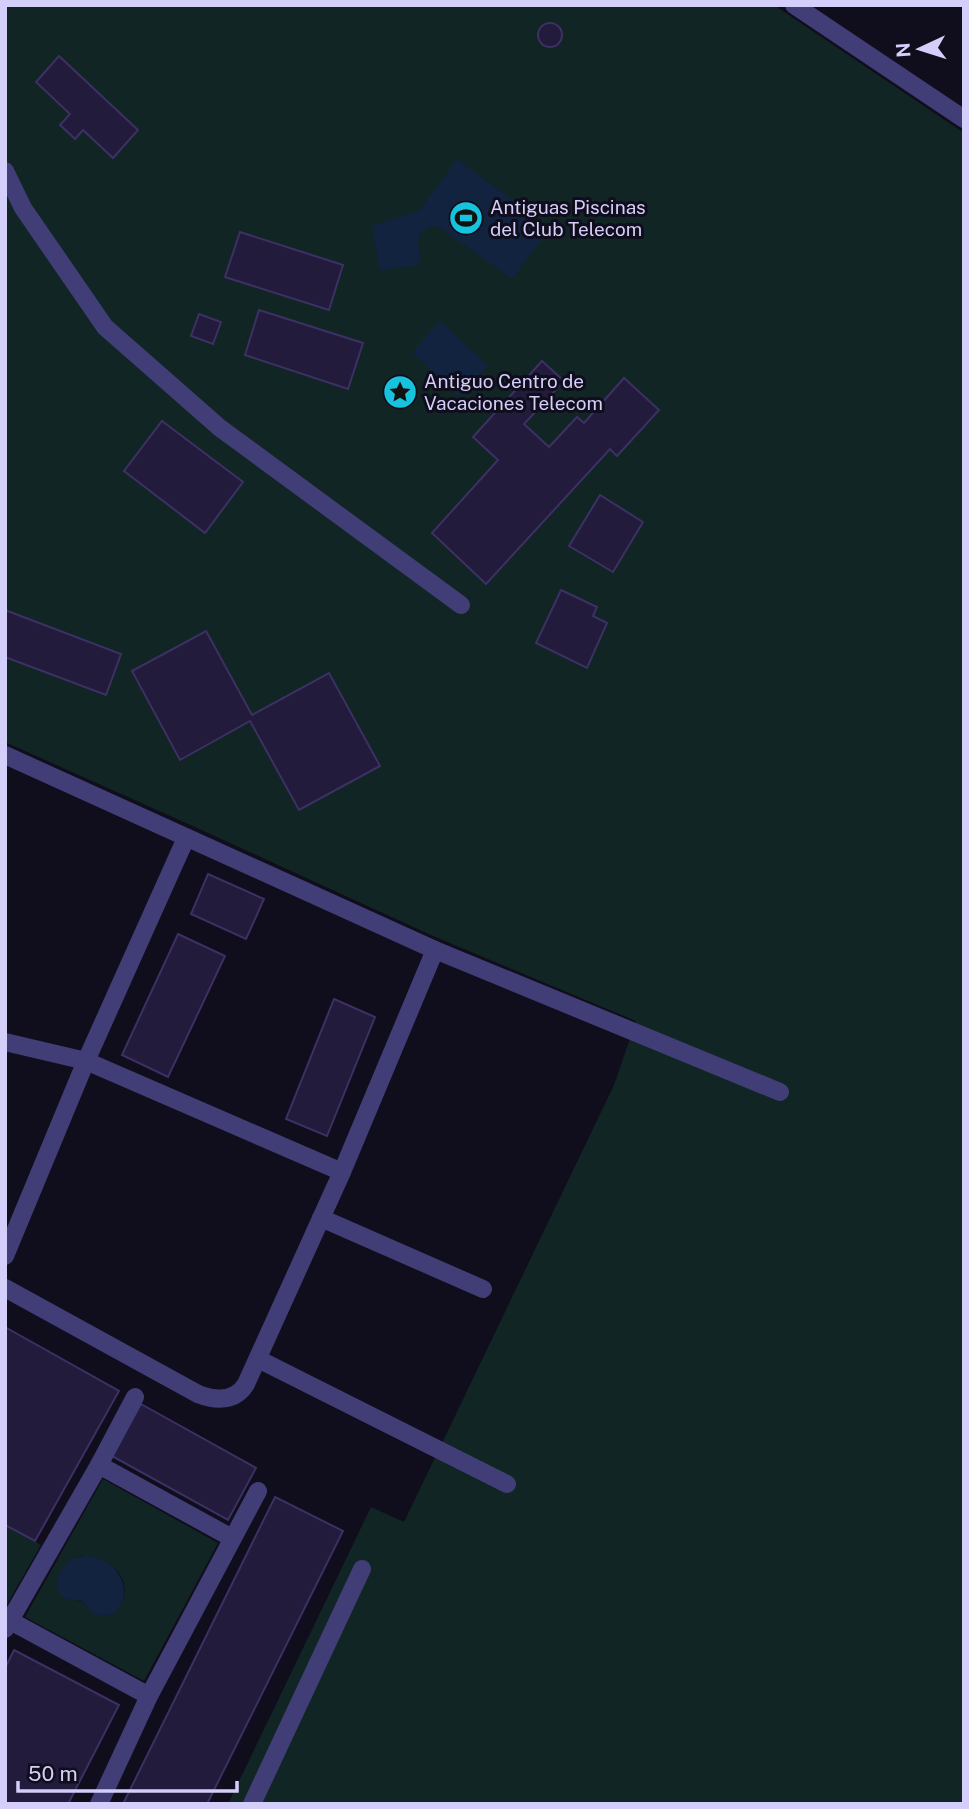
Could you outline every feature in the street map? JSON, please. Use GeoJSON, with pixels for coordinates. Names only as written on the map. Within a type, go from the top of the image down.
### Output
{"type":"FeatureCollection","features":[{"type":"Feature","properties":{"kind":"street"},"geometry":{"type":"LineString","coordinates":[[794,5],[964,119]]}},
{"type":"Feature","properties":{"kind":"street"},"geometry":{"type":"LineString","coordinates":[[5,171],[23,208],[105,327],[219,428],[461,605]]}},
{"type":"Feature","properties":{"kind":"street"},"geometry":{"type":"LineString","coordinates":[[5,755],[435,950],[780,1092]]}},
{"type":"Feature","properties":{"kind":"street"},"geometry":{"type":"LineString","coordinates":[[5,1256],[86,1060],[186,838]]}},
{"type":"Feature","properties":{"kind":"street"},"geometry":{"type":"LineString","coordinates":[[5,1288],[208,1398],[237,1395],[246,1384],[258,1359],[342,1172],[435,950]]}},
{"type":"Feature","properties":{"kind":"street"},"geometry":{"type":"LineString","coordinates":[[5,1042],[86,1060],[342,1172]]}},
{"type":"Feature","properties":{"kind":"street"},"geometry":{"type":"LineString","coordinates":[[321,1218],[483,1289]]}},
{"type":"Feature","properties":{"kind":"street"},"geometry":{"type":"LineString","coordinates":[[258,1359],[507,1484]]}},
{"type":"Feature","properties":{"kind":"street"},"geometry":{"type":"LineString","coordinates":[[135,1397],[100,1465],[7,1622],[149,1696]]}},
{"type":"Feature","properties":{"kind":"street"},"geometry":{"type":"LineString","coordinates":[[100,1465],[232,1538]]}},
{"type":"Feature","properties":{"kind":"street"},"geometry":{"type":"LineString","coordinates":[[99,1804],[149,1696],[258,1491]]}},
{"type":"Feature","properties":{"kind":"street"},"geometry":{"type":"LineString","coordinates":[[252,1804],[362,1569]]}},
{"type":"Feature","properties":{"kind":"green space"},"geometry":{"type":"Polygon","coordinates":[[[5,5],[774,5],[964,133],[964,1804],[228,1804],[371,1507],[404,1522],[614,1085],[636,1021],[433,936],[5,742],[5,5]]]}},
{"type":"Feature","properties":{"kind":"green space"},"geometry":{"type":"Polygon","coordinates":[[[103,1479],[218,1543],[144,1681],[25,1617],[103,1479]],[[90,1557],[74,1558],[62,1569],[67,1598],[84,1602],[95,1613],[107,1615],[121,1604],[124,1596],[122,1579],[106,1562],[90,1557]]]}},
{"type":"Feature","properties":{"kind":"green space"},"geometry":{"type":"Polygon","coordinates":[[[5,1525],[41,1545],[6,1606],[5,1606],[5,1525]]]}},
{"type":"Feature","properties":{"kind":"water","name":"Antiguas Piscinas del Club Telecom"},"geometry":{"type":"Polygon","coordinates":[[[457,159],[550,228],[512,279],[441,228],[432,226],[420,233],[420,265],[380,270],[372,226],[420,210],[457,159]]]}},
{"type":"Feature","properties":{"kind":"water"},"geometry":{"type":"Polygon","coordinates":[[[441,321],[488,366],[458,397],[412,352],[441,321]]]}},
{"type":"Feature","properties":{"kind":"water"},"geometry":{"type":"Polygon","coordinates":[[[87,1556],[103,1560],[115,1568],[122,1579],[124,1591],[117,1611],[107,1615],[93,1614],[84,1602],[64,1598],[59,1592],[58,1577],[66,1563],[87,1556]]]}},
{"type":"Feature","properties":{"kind":"building"},"geometry":{"type":"Polygon","coordinates":[[[550,23],[559,26],[562,35],[559,44],[550,47],[541,44],[538,35],[541,26],[550,23]]]}},
{"type":"Feature","properties":{"kind":"building"},"geometry":{"type":"Polygon","coordinates":[[[59,56],[138,130],[113,158],[83,130],[75,139],[60,125],[70,114],[36,82],[59,56]]]}},
{"type":"Feature","properties":{"kind":"building"},"geometry":{"type":"Polygon","coordinates":[[[240,232],[343,265],[329,310],[225,277],[240,232]]]}},
{"type":"Feature","properties":{"kind":"building"},"geometry":{"type":"Polygon","coordinates":[[[259,310],[363,343],[348,389],[245,355],[259,310]]]}},
{"type":"Feature","properties":{"kind":"building"},"geometry":{"type":"Polygon","coordinates":[[[199,314],[221,322],[213,344],[191,336],[199,314]]]}},
{"type":"Feature","properties":{"kind":"building"},"geometry":{"type":"Polygon","coordinates":[[[542,361],[564,381],[524,424],[549,447],[577,417],[584,423],[624,378],[659,410],[617,456],[610,449],[486,584],[432,533],[498,460],[473,437],[542,361]]]}},
{"type":"Feature","properties":{"kind":"building"},"geometry":{"type":"Polygon","coordinates":[[[162,421],[243,482],[205,533],[124,471],[162,421]]]}},
{"type":"Feature","properties":{"kind":"building"},"geometry":{"type":"Polygon","coordinates":[[[600,495],[643,522],[613,572],[569,546],[600,495]]]}},
{"type":"Feature","properties":{"kind":"building"},"geometry":{"type":"Polygon","coordinates":[[[561,590],[597,607],[593,616],[607,623],[587,668],[536,643],[561,590]]]}},
{"type":"Feature","properties":{"kind":"building"},"geometry":{"type":"Polygon","coordinates":[[[5,610],[121,654],[106,695],[5,657],[5,610]]]}},
{"type":"Feature","properties":{"kind":"building"},"geometry":{"type":"Polygon","coordinates":[[[206,631],[252,715],[329,673],[380,766],[299,810],[250,721],[180,760],[132,671],[206,631]]]}},
{"type":"Feature","properties":{"kind":"building"},"geometry":{"type":"Polygon","coordinates":[[[208,874],[264,899],[246,939],[191,914],[208,874]]]}},
{"type":"Feature","properties":{"kind":"building"},"geometry":{"type":"Polygon","coordinates":[[[178,934],[225,956],[168,1077],[122,1055],[178,934]]]}},
{"type":"Feature","properties":{"kind":"building"},"geometry":{"type":"Polygon","coordinates":[[[334,999],[375,1017],[327,1136],[286,1119],[334,999]]]}},
{"type":"Feature","properties":{"kind":"building"},"geometry":{"type":"Polygon","coordinates":[[[5,1327],[119,1391],[35,1541],[5,1525],[5,1327]]]}},
{"type":"Feature","properties":{"kind":"building"},"geometry":{"type":"Polygon","coordinates":[[[141,1404],[256,1468],[228,1520],[112,1456],[141,1404]]]}},
{"type":"Feature","properties":{"kind":"building"},"geometry":{"type":"Polygon","coordinates":[[[275,1497],[343,1531],[207,1804],[123,1804],[275,1497]]]}},
{"type":"Feature","properties":{"kind":"building"},"geometry":{"type":"Polygon","coordinates":[[[14,1650],[119,1705],[68,1804],[5,1804],[5,1668],[14,1650]]]}},
{"type":"Feature","properties":{"kind":"place","name":"Antiguas Piscinas del Club Telecom"},"geometry":{"type":"Point","coordinates":[466,218]}},
{"type":"Feature","properties":{"kind":"place","name":"Antiguo Centro de Vacaciones Telecom"},"geometry":{"type":"Point","coordinates":[400,392]}}]}
